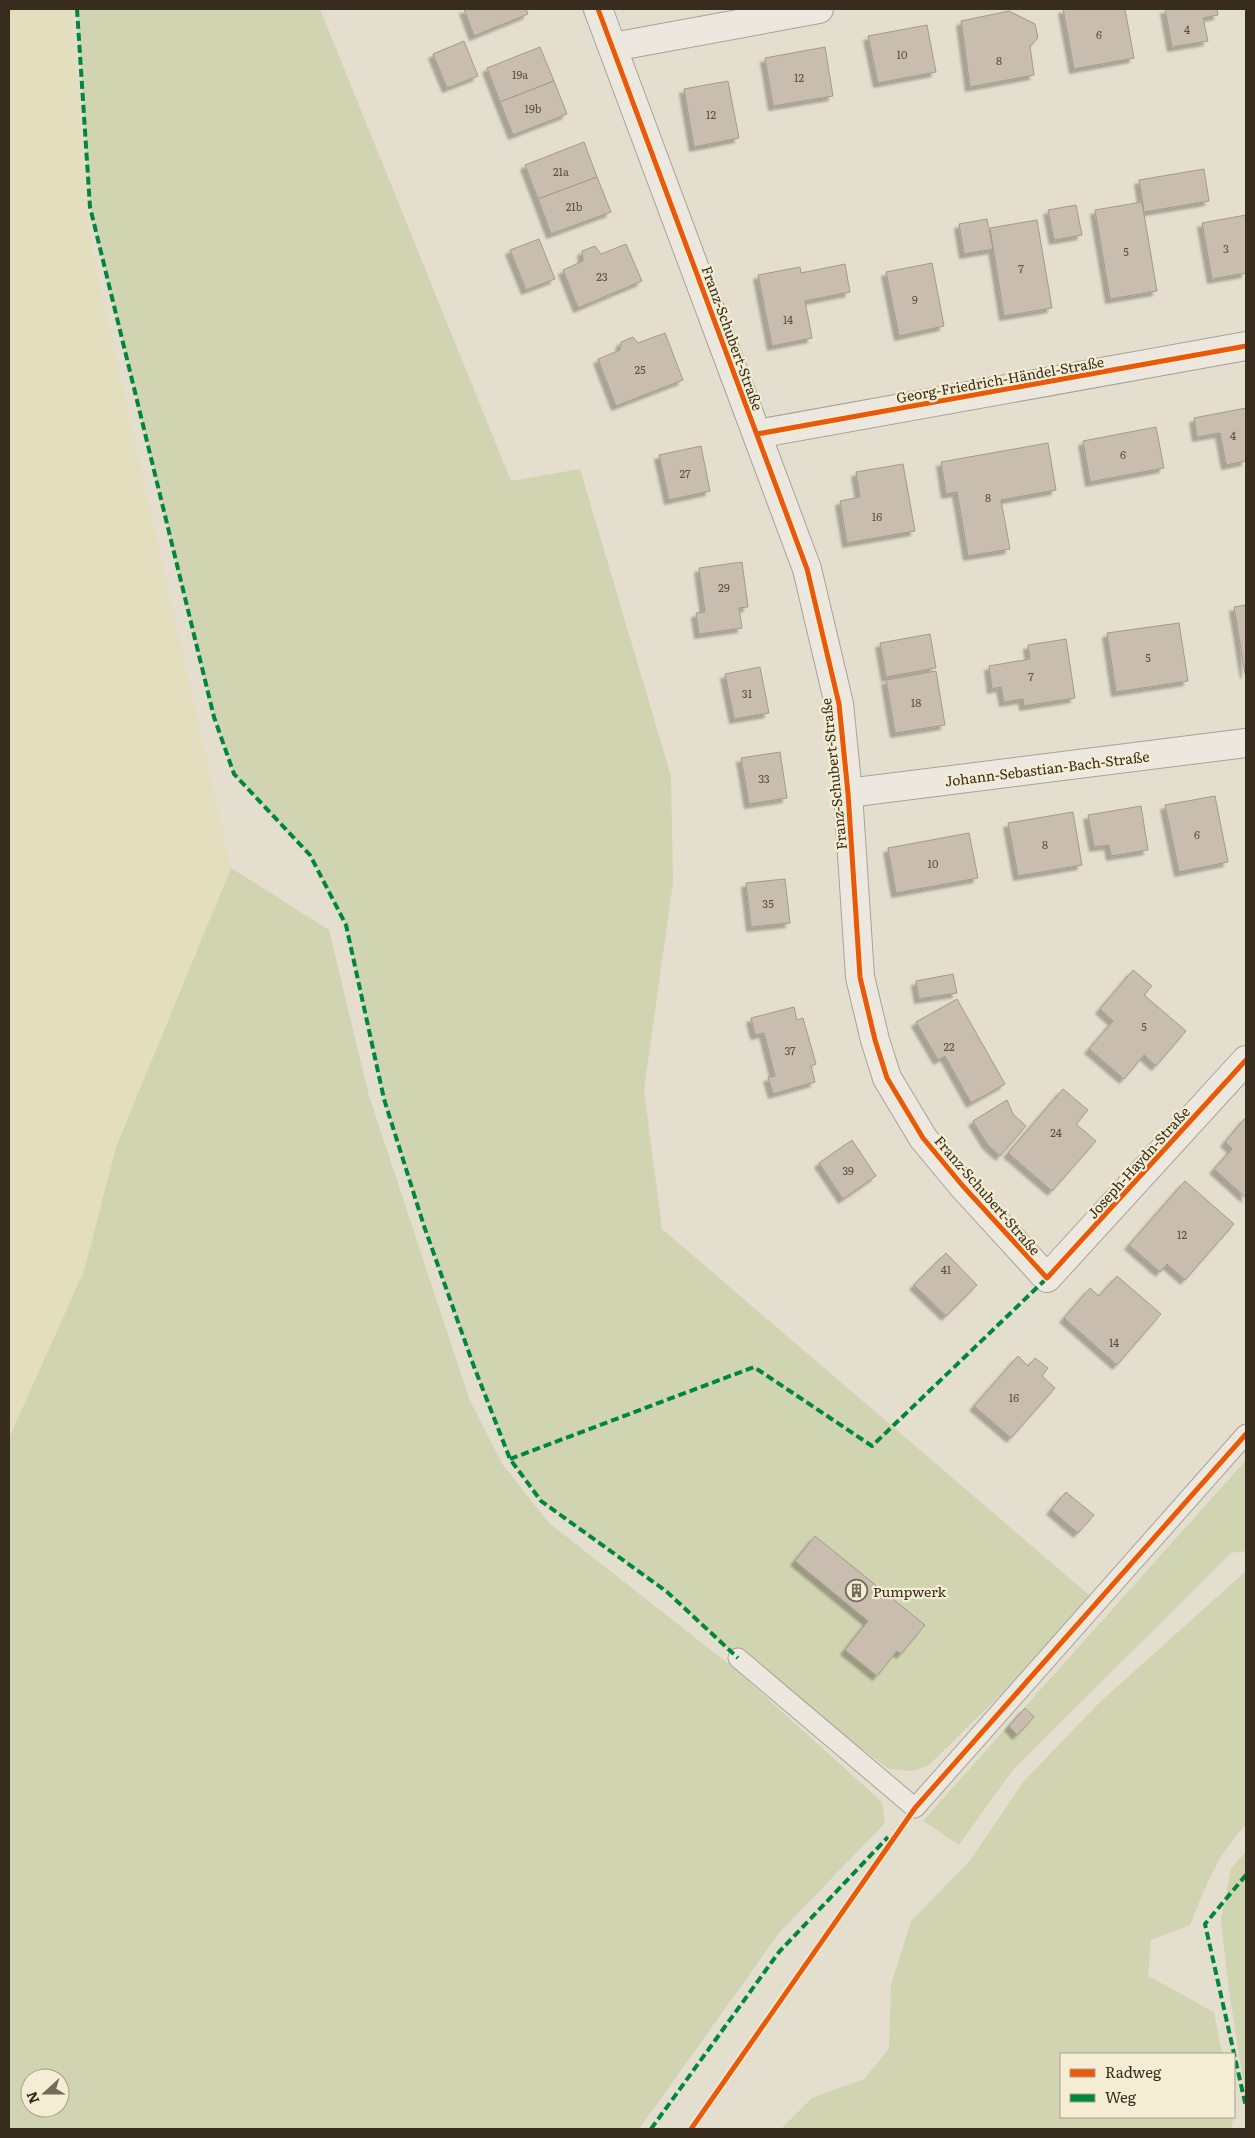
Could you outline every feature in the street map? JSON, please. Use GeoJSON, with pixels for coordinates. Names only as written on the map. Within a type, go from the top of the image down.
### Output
{"type":"FeatureCollection","features":[{"type":"Feature","properties":{"kind":"street","name":"Franz-Schubert-Straße"},"geometry":{"type":"LineString","coordinates":[[598,9],[807,570],[839,704],[848,793],[860,976],[875,1040],[887,1078],[923,1138],[962,1185],[1047,1278]]}},
{"type":"Feature","properties":{"kind":"street"},"geometry":{"type":"LineString","coordinates":[[613,48],[819,9]]}},
{"type":"Feature","properties":{"kind":"street","name":"Georg-Friedrich-Händel-Straße"},"geometry":{"type":"LineString","coordinates":[[757,434],[1246,346]]}},
{"type":"Feature","properties":{"kind":"street","name":"Johann-Sebastian-Bach-Straße"},"geometry":{"type":"LineString","coordinates":[[848,793],[1246,743]]}},
{"type":"Feature","properties":{"kind":"street","name":"Joseph-Haydn-Straße"},"geometry":{"type":"LineString","coordinates":[[1047,1278],[1246,1060]]}},
{"type":"Feature","properties":{"kind":"lane"},"geometry":{"type":"LineString","coordinates":[[738,1658],[915,1808],[1246,1434]]}},
{"type":"Feature","properties":{"kind":"shaded area"},"geometry":{"type":"Polygon","coordinates":[[[9,9],[71,9],[91,247],[231,868],[116,1147],[84,1271],[9,1438],[9,9]]]}},
{"type":"Feature","properties":{"kind":"green space"},"geometry":{"type":"Polygon","coordinates":[[[77,9],[320,9],[511,481],[580,469],[671,776],[673,882],[644,1090],[662,1229],[1096,1601],[929,1765],[912,1771],[889,1769],[738,1658],[666,1591],[541,1501],[510,1459],[473,1364],[424,1226],[384,1099],[346,925],[310,855],[234,774],[214,717],[90,207],[77,9]]]}},
{"type":"Feature","properties":{"kind":"green space"},"geometry":{"type":"Polygon","coordinates":[[[231,868],[329,930],[369,1096],[470,1401],[503,1465],[549,1523],[735,1669],[882,1802],[885,1823],[779,1933],[639,2129],[9,2129],[9,1438],[84,1271],[116,1147],[231,868]]]}},
{"type":"Feature","properties":{"kind":"green space"},"geometry":{"type":"Polygon","coordinates":[[[1246,1460],[1246,1551],[1231,1553],[1012,1771],[959,1845],[923,1821],[1246,1460]]]}},
{"type":"Feature","properties":{"kind":"green space"},"geometry":{"type":"Polygon","coordinates":[[[1246,1571],[1246,1825],[1219,1860],[1190,1925],[1151,1940],[1148,1976],[1214,2012],[1222,2053],[1060,2053],[1060,2118],[1234,2118],[1231,2129],[781,2129],[812,2098],[864,2079],[889,2049],[891,1985],[911,1921],[969,1862],[1024,1781],[1099,1703],[1246,1571]]]}},
{"type":"Feature","properties":{"kind":"green space"},"geometry":{"type":"Polygon","coordinates":[[[1246,1852],[1246,2100],[1229,1990],[1221,1921],[1231,1868],[1246,1852]]]}},
{"type":"Feature","properties":{"kind":"building"},"geometry":{"type":"Polygon","coordinates":[[[464,9],[526,9],[528,14],[474,36],[464,9]]]}},
{"type":"Feature","properties":{"kind":"building"},"geometry":{"type":"Polygon","coordinates":[[[1063,9],[1125,9],[1134,58],[1074,69],[1063,9]]]}},
{"type":"Feature","properties":{"kind":"building"},"geometry":{"type":"Polygon","coordinates":[[[1165,9],[1217,9],[1218,15],[1203,18],[1208,41],[1172,47],[1165,9]]]}},
{"type":"Feature","properties":{"kind":"building"},"geometry":{"type":"Polygon","coordinates":[[[1009,11],[1035,24],[1038,38],[1030,46],[1034,75],[970,87],[961,21],[1009,11]]]}},
{"type":"Feature","properties":{"kind":"building"},"geometry":{"type":"Polygon","coordinates":[[[927,25],[936,72],[878,83],[868,36],[927,25]]]}},
{"type":"Feature","properties":{"kind":"building"},"geometry":{"type":"Polygon","coordinates":[[[464,41],[478,76],[447,88],[433,54],[464,41]]]}},
{"type":"Feature","properties":{"kind":"building"},"geometry":{"type":"Polygon","coordinates":[[[540,47],[554,81],[500,102],[487,68],[540,47]]]}},
{"type":"Feature","properties":{"kind":"building"},"geometry":{"type":"Polygon","coordinates":[[[825,47],[833,96],[773,106],[765,58],[825,47]]]}},
{"type":"Feature","properties":{"kind":"building"},"geometry":{"type":"Polygon","coordinates":[[[554,81],[567,114],[513,135],[500,102],[554,81]]]}},
{"type":"Feature","properties":{"kind":"building"},"geometry":{"type":"Polygon","coordinates":[[[728,81],[739,138],[694,147],[684,89],[728,81]]]}},
{"type":"Feature","properties":{"kind":"building"},"geometry":{"type":"Polygon","coordinates":[[[584,142],[597,177],[538,199],[525,165],[584,142]]]}},
{"type":"Feature","properties":{"kind":"building"},"geometry":{"type":"Polygon","coordinates":[[[1204,169],[1209,201],[1144,212],[1139,180],[1204,169]]]}},
{"type":"Feature","properties":{"kind":"building"},"geometry":{"type":"Polygon","coordinates":[[[597,177],[611,212],[551,234],[538,199],[597,177]]]}},
{"type":"Feature","properties":{"kind":"building"},"geometry":{"type":"Polygon","coordinates":[[[1142,202],[1157,291],[1110,299],[1095,210],[1142,202]]]}},
{"type":"Feature","properties":{"kind":"building"},"geometry":{"type":"Polygon","coordinates":[[[1076,205],[1082,235],[1054,240],[1048,210],[1076,205]]]}},
{"type":"Feature","properties":{"kind":"building"},"geometry":{"type":"Polygon","coordinates":[[[1246,215],[1246,273],[1212,279],[1202,223],[1246,215]]]}},
{"type":"Feature","properties":{"kind":"building"},"geometry":{"type":"Polygon","coordinates":[[[987,219],[993,249],[964,254],[959,224],[987,219]]]}},
{"type":"Feature","properties":{"kind":"building"},"geometry":{"type":"Polygon","coordinates":[[[1037,220],[1052,308],[1004,316],[990,228],[1037,220]]]}},
{"type":"Feature","properties":{"kind":"building"},"geometry":{"type":"Polygon","coordinates":[[[539,239],[555,279],[526,290],[510,250],[539,239]]]}},
{"type":"Feature","properties":{"kind":"building"},"geometry":{"type":"Polygon","coordinates":[[[626,244],[642,281],[578,308],[563,270],[583,261],[582,251],[595,246],[601,254],[626,244]]]}},
{"type":"Feature","properties":{"kind":"building"},"geometry":{"type":"Polygon","coordinates":[[[932,263],[944,326],[899,336],[886,272],[932,263]]]}},
{"type":"Feature","properties":{"kind":"building"},"geometry":{"type":"Polygon","coordinates":[[[845,264],[850,292],[805,301],[812,338],[772,346],[758,275],[800,267],[801,273],[845,264]]]}},
{"type":"Feature","properties":{"kind":"building"},"geometry":{"type":"Polygon","coordinates":[[[665,333],[683,380],[616,406],[598,359],[620,350],[621,342],[633,337],[638,343],[665,333]]]}},
{"type":"Feature","properties":{"kind":"building"},"geometry":{"type":"Polygon","coordinates":[[[1246,408],[1246,461],[1226,465],[1220,433],[1197,437],[1194,418],[1246,408]]]}},
{"type":"Feature","properties":{"kind":"building"},"geometry":{"type":"Polygon","coordinates":[[[1156,427],[1164,468],[1090,482],[1083,441],[1156,427]]]}},
{"type":"Feature","properties":{"kind":"building"},"geometry":{"type":"Polygon","coordinates":[[[1048,443],[1056,490],[1001,500],[1010,549],[968,556],[957,492],[946,494],[941,462],[1048,443]]]}},
{"type":"Feature","properties":{"kind":"building"},"geometry":{"type":"Polygon","coordinates":[[[701,446],[710,491],[669,500],[659,455],[701,446]]]}},
{"type":"Feature","properties":{"kind":"building"},"geometry":{"type":"Polygon","coordinates":[[[903,464],[915,531],[847,543],[840,501],[860,497],[856,472],[903,464]]]}},
{"type":"Feature","properties":{"kind":"building"},"geometry":{"type":"Polygon","coordinates":[[[742,562],[748,607],[739,608],[742,628],[699,634],[696,613],[705,612],[699,568],[742,562]]]}},
{"type":"Feature","properties":{"kind":"building"},"geometry":{"type":"Polygon","coordinates":[[[1246,605],[1246,673],[1245,674],[1234,607],[1246,605]]]}},
{"type":"Feature","properties":{"kind":"building"},"geometry":{"type":"Polygon","coordinates":[[[1179,623],[1188,681],[1116,692],[1107,633],[1179,623]]]}},
{"type":"Feature","properties":{"kind":"building"},"geometry":{"type":"Polygon","coordinates":[[[930,634],[936,668],[886,677],[880,643],[930,634]]]}},
{"type":"Feature","properties":{"kind":"building"},"geometry":{"type":"Polygon","coordinates":[[[1066,639],[1075,698],[1024,706],[1023,699],[1004,702],[1001,687],[992,689],[989,666],[1030,659],[1028,645],[1066,639]]]}},
{"type":"Feature","properties":{"kind":"building"},"geometry":{"type":"Polygon","coordinates":[[[760,667],[769,713],[734,719],[725,674],[760,667]]]}},
{"type":"Feature","properties":{"kind":"building"},"geometry":{"type":"Polygon","coordinates":[[[936,671],[945,725],[895,733],[886,680],[936,671]]]}},
{"type":"Feature","properties":{"kind":"building"},"geometry":{"type":"Polygon","coordinates":[[[780,752],[787,798],[749,804],[741,758],[780,752]]]}},
{"type":"Feature","properties":{"kind":"building"},"geometry":{"type":"Polygon","coordinates":[[[1215,796],[1228,862],[1179,872],[1165,805],[1215,796]]]}},
{"type":"Feature","properties":{"kind":"building"},"geometry":{"type":"Polygon","coordinates":[[[1141,806],[1148,850],[1111,856],[1109,845],[1094,847],[1088,815],[1141,806]]]}},
{"type":"Feature","properties":{"kind":"building"},"geometry":{"type":"Polygon","coordinates":[[[1073,812],[1082,865],[1018,876],[1008,823],[1073,812]]]}},
{"type":"Feature","properties":{"kind":"building"},"geometry":{"type":"Polygon","coordinates":[[[969,833],[978,878],[896,893],[888,848],[969,833]]]}},
{"type":"Feature","properties":{"kind":"building"},"geometry":{"type":"Polygon","coordinates":[[[785,879],[790,923],[751,927],[746,883],[785,879]]]}},
{"type":"Feature","properties":{"kind":"building"},"geometry":{"type":"Polygon","coordinates":[[[1133,970],[1152,986],[1144,995],[1186,1031],[1156,1066],[1144,1055],[1124,1079],[1089,1049],[1113,1021],[1100,1009],[1133,970]]]}},
{"type":"Feature","properties":{"kind":"building"},"geometry":{"type":"Polygon","coordinates":[[[953,974],[957,993],[919,999],[916,981],[953,974]]]}},
{"type":"Feature","properties":{"kind":"building"},"geometry":{"type":"Polygon","coordinates":[[[957,999],[1005,1084],[971,1103],[945,1056],[938,1060],[916,1022],[957,999]]]}},
{"type":"Feature","properties":{"kind":"building"},"geometry":{"type":"Polygon","coordinates":[[[794,1007],[797,1020],[803,1018],[816,1064],[811,1066],[815,1082],[773,1094],[768,1077],[775,1076],[764,1033],[755,1035],[751,1018],[794,1007]]]}},
{"type":"Feature","properties":{"kind":"building"},"geometry":{"type":"Polygon","coordinates":[[[1063,1089],[1088,1110],[1076,1124],[1096,1141],[1052,1191],[1008,1153],[1063,1089]]]}},
{"type":"Feature","properties":{"kind":"building"},"geometry":{"type":"Polygon","coordinates":[[[1007,1100],[1013,1114],[1026,1126],[1000,1156],[987,1144],[973,1121],[1007,1100]]]}},
{"type":"Feature","properties":{"kind":"building"},"geometry":{"type":"Polygon","coordinates":[[[1246,1117],[1246,1198],[1214,1169],[1232,1149],[1225,1142],[1246,1117]]]}},
{"type":"Feature","properties":{"kind":"building"},"geometry":{"type":"Polygon","coordinates":[[[852,1140],[876,1176],[843,1199],[819,1163],[852,1140]]]}},
{"type":"Feature","properties":{"kind":"building"},"geometry":{"type":"Polygon","coordinates":[[[1185,1181],[1234,1224],[1185,1280],[1167,1264],[1160,1272],[1129,1245],[1185,1181]]]}},
{"type":"Feature","properties":{"kind":"building"},"geometry":{"type":"Polygon","coordinates":[[[946,1253],[977,1285],[946,1316],[914,1285],[946,1253]]]}},
{"type":"Feature","properties":{"kind":"building"},"geometry":{"type":"Polygon","coordinates":[[[1117,1276],[1161,1314],[1117,1365],[1064,1318],[1090,1288],[1099,1296],[1117,1276]]]}},
{"type":"Feature","properties":{"kind":"building"},"geometry":{"type":"Polygon","coordinates":[[[1018,1356],[1028,1366],[1035,1358],[1048,1368],[1042,1376],[1055,1388],[1011,1438],[974,1406],[1018,1356]]]}},
{"type":"Feature","properties":{"kind":"building"},"geometry":{"type":"Polygon","coordinates":[[[1066,1492],[1094,1515],[1078,1533],[1051,1510],[1066,1492]]]}},
{"type":"Feature","properties":{"kind":"building","name":"Pumpwerk"},"geometry":{"type":"Polygon","coordinates":[[[815,1536],[925,1625],[901,1654],[897,1651],[877,1676],[845,1650],[868,1621],[795,1561],[815,1536]]]}},
{"type":"Feature","properties":{"kind":"building"},"geometry":{"type":"Polygon","coordinates":[[[1025,1708],[1034,1717],[1017,1735],[1009,1726],[1025,1708]]]}},
{"type":"Feature","properties":{"kind":"marked path"},"geometry":{"type":"LineString","coordinates":[[77,9],[90,207],[214,717],[234,774],[310,855],[346,925],[384,1099],[424,1226],[473,1364],[510,1459],[541,1501],[666,1591],[738,1658]]}},
{"type":"Feature","properties":{"kind":"marked path"},"geometry":{"type":"LineString","coordinates":[[510,1459],[754,1367],[872,1446],[1047,1278]]}},
{"type":"Feature","properties":{"kind":"marked path"},"geometry":{"type":"LineString","coordinates":[[651,2129],[779,1952],[888,1837]]}},
{"type":"Feature","properties":{"kind":"marked path"},"geometry":{"type":"LineString","coordinates":[[1234,2053],[1205,1924],[1246,1875]]}},
{"type":"Feature","properties":{"kind":"marked path"},"geometry":{"type":"LineString","coordinates":[[1235,2058],[1246,2107]]}},
{"type":"Feature","properties":{"kind":"cycle path"},"geometry":{"type":"LineString","coordinates":[[598,9],[807,569],[839,704],[848,793],[860,977],[875,1040],[887,1078],[923,1138],[962,1185],[1047,1278],[1246,1060]]}},
{"type":"Feature","properties":{"kind":"cycle path"},"geometry":{"type":"LineString","coordinates":[[757,434],[1246,346]]}},
{"type":"Feature","properties":{"kind":"cycle path"},"geometry":{"type":"LineString","coordinates":[[691,2129],[915,1808],[1246,1434]]}},
{"type":"Feature","properties":{"kind":"place","name":"Pumpwerk"},"geometry":{"type":"Point","coordinates":[857,1591]}}]}
